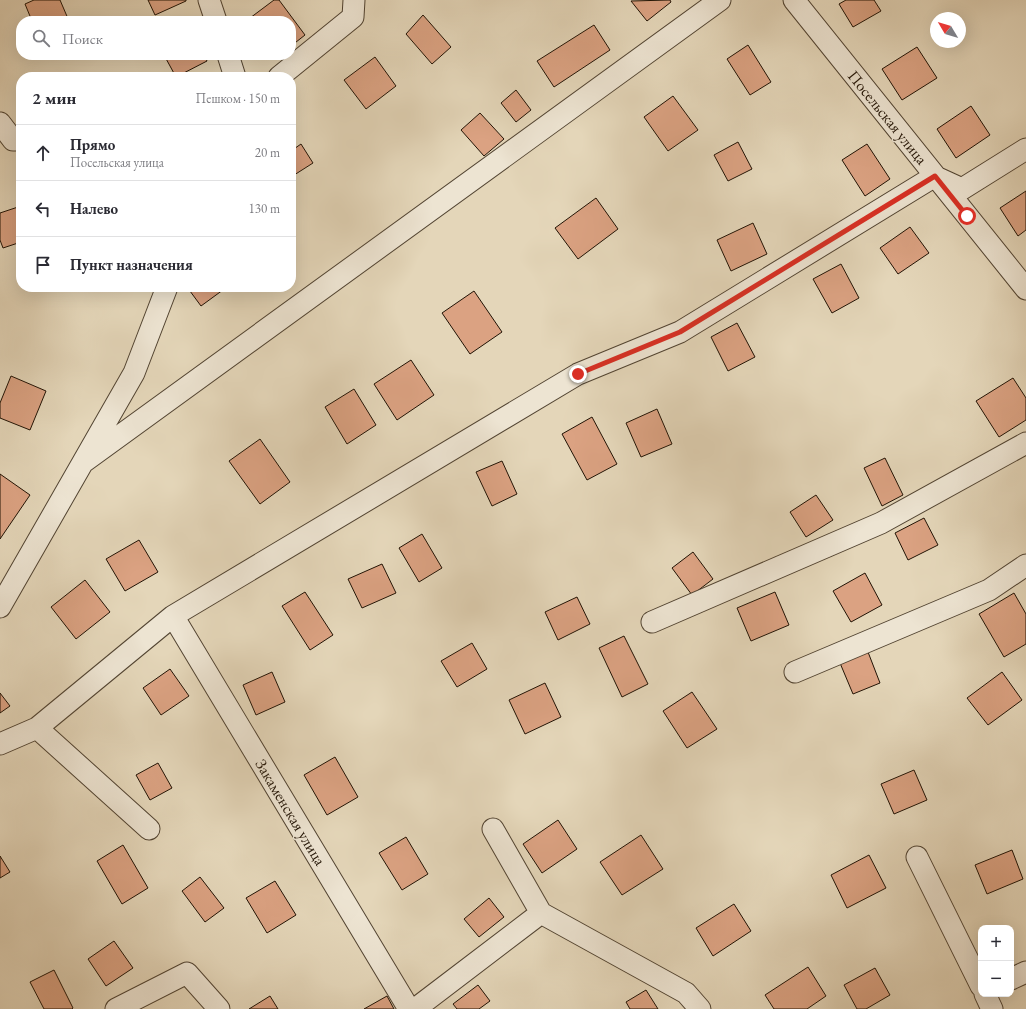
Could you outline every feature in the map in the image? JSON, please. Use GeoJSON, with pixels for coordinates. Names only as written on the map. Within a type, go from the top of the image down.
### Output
{"type":"FeatureCollection","features":[{"type":"Feature","properties":{"kind":"street"},"geometry":{"type":"LineString","coordinates":[[209,0],[214,16]]}},
{"type":"Feature","properties":{"kind":"street"},"geometry":{"type":"LineString","coordinates":[[286,72],[353,17],[354,0]]}},
{"type":"Feature","properties":{"kind":"street"},"geometry":{"type":"LineString","coordinates":[[84,461],[720,0]]}},
{"type":"Feature","properties":{"kind":"street","name":"Посельская улица"},"geometry":{"type":"LineString","coordinates":[[794,0],[1026,289]]}},
{"type":"Feature","properties":{"kind":"street"},"geometry":{"type":"LineString","coordinates":[[230,60],[233,72]]}},
{"type":"Feature","properties":{"kind":"street"},"geometry":{"type":"LineString","coordinates":[[0,123],[13,140],[16,140]]}},
{"type":"Feature","properties":{"kind":"street"},"geometry":{"type":"LineString","coordinates":[[0,744],[37,728],[173,616],[578,374],[680,332],[935,176],[962,189],[1026,149]]}},
{"type":"Feature","properties":{"kind":"street"},"geometry":{"type":"LineString","coordinates":[[0,607],[134,373],[165,292]]}},
{"type":"Feature","properties":{"kind":"street"},"geometry":{"type":"LineString","coordinates":[[652,622],[881,524],[1026,443]]}},
{"type":"Feature","properties":{"kind":"street"},"geometry":{"type":"LineString","coordinates":[[795,672],[990,590],[1026,565]]}},
{"type":"Feature","properties":{"kind":"street","name":"Закаменская улица"},"geometry":{"type":"LineString","coordinates":[[173,616],[409,1009]]}},
{"type":"Feature","properties":{"kind":"street"},"geometry":{"type":"LineString","coordinates":[[37,728],[149,828]]}},
{"type":"Feature","properties":{"kind":"street"},"geometry":{"type":"LineString","coordinates":[[493,829],[541,913],[686,993],[700,1009]]}},
{"type":"Feature","properties":{"kind":"street"},"geometry":{"type":"LineString","coordinates":[[917,857],[978,980]]}},
{"type":"Feature","properties":{"kind":"street"},"geometry":{"type":"LineString","coordinates":[[415,1009],[541,913]]}},
{"type":"Feature","properties":{"kind":"street"},"geometry":{"type":"LineString","coordinates":[[1014,978],[1026,972]]}},
{"type":"Feature","properties":{"kind":"street"},"geometry":{"type":"LineString","coordinates":[[116,1009],[187,973],[219,1009]]}},
{"type":"Feature","properties":{"kind":"street"},"geometry":{"type":"LineString","coordinates":[[986,997],[992,1009]]}},
{"type":"Feature","properties":{"kind":"building"},"geometry":{"type":"Polygon","coordinates":[[[34,0],[60,0],[67,16],[30,16],[25,4],[34,0]]]}},
{"type":"Feature","properties":{"kind":"building"},"geometry":{"type":"Polygon","coordinates":[[[148,0],[186,0],[186,1],[155,15],[148,0]]]}},
{"type":"Feature","properties":{"kind":"building"},"geometry":{"type":"Polygon","coordinates":[[[274,0],[279,0],[291,16],[253,16],[274,0]]]}},
{"type":"Feature","properties":{"kind":"building"},"geometry":{"type":"Polygon","coordinates":[[[670,0],[671,2],[647,21],[631,1],[670,0]]]}},
{"type":"Feature","properties":{"kind":"building"},"geometry":{"type":"Polygon","coordinates":[[[846,0],[874,0],[881,11],[853,27],[839,4],[846,0]]]}},
{"type":"Feature","properties":{"kind":"building"},"geometry":{"type":"Polygon","coordinates":[[[423,15],[451,47],[432,64],[406,34],[423,15]]]}},
{"type":"Feature","properties":{"kind":"building"},"geometry":{"type":"Polygon","coordinates":[[[296,23],[305,35],[296,42],[296,23]]]}},
{"type":"Feature","properties":{"kind":"building"},"geometry":{"type":"Polygon","coordinates":[[[594,25],[610,50],[554,87],[537,61],[594,25]]]}},
{"type":"Feature","properties":{"kind":"building"},"geometry":{"type":"Polygon","coordinates":[[[748,45],[771,82],[750,95],[727,59],[748,45]]]}},
{"type":"Feature","properties":{"kind":"building"},"geometry":{"type":"Polygon","coordinates":[[[917,47],[937,78],[902,100],[882,69],[917,47]]]}},
{"type":"Feature","properties":{"kind":"building"},"geometry":{"type":"Polygon","coordinates":[[[375,57],[396,86],[366,109],[344,80],[375,57]]]}},
{"type":"Feature","properties":{"kind":"building"},"geometry":{"type":"Polygon","coordinates":[[[167,60],[207,61],[186,72],[173,72],[167,60]]]}},
{"type":"Feature","properties":{"kind":"building"},"geometry":{"type":"Polygon","coordinates":[[[516,90],[531,110],[516,122],[501,103],[516,90]]]}},
{"type":"Feature","properties":{"kind":"building"},"geometry":{"type":"Polygon","coordinates":[[[673,96],[698,130],[668,151],[644,117],[673,96]]]}},
{"type":"Feature","properties":{"kind":"building"},"geometry":{"type":"Polygon","coordinates":[[[971,106],[990,135],[956,158],[937,129],[971,106]]]}},
{"type":"Feature","properties":{"kind":"building"},"geometry":{"type":"Polygon","coordinates":[[[480,113],[504,139],[484,156],[461,130],[480,113]]]}},
{"type":"Feature","properties":{"kind":"building"},"geometry":{"type":"Polygon","coordinates":[[[738,142],[752,169],[728,181],[714,155],[738,142]]]}},
{"type":"Feature","properties":{"kind":"building"},"geometry":{"type":"Polygon","coordinates":[[[301,144],[313,163],[296,174],[296,148],[301,144]]]}},
{"type":"Feature","properties":{"kind":"building"},"geometry":{"type":"Polygon","coordinates":[[[867,144],[890,179],[865,196],[842,160],[867,144]]]}},
{"type":"Feature","properties":{"kind":"building"},"geometry":{"type":"Polygon","coordinates":[[[1026,191],[1026,230],[1018,236],[1000,208],[1026,191]]]}},
{"type":"Feature","properties":{"kind":"building"},"geometry":{"type":"Polygon","coordinates":[[[596,198],[618,229],[578,259],[555,228],[596,198]]]}},
{"type":"Feature","properties":{"kind":"building"},"geometry":{"type":"Polygon","coordinates":[[[16,208],[16,244],[3,248],[0,240],[0,213],[16,208]]]}},
{"type":"Feature","properties":{"kind":"building"},"geometry":{"type":"Polygon","coordinates":[[[753,223],[767,254],[731,271],[717,240],[753,223]]]}},
{"type":"Feature","properties":{"kind":"building"},"geometry":{"type":"Polygon","coordinates":[[[910,227],[929,253],[898,274],[880,248],[910,227]]]}},
{"type":"Feature","properties":{"kind":"building"},"geometry":{"type":"Polygon","coordinates":[[[841,264],[859,298],[832,313],[813,279],[841,264]]]}},
{"type":"Feature","properties":{"kind":"building"},"geometry":{"type":"Polygon","coordinates":[[[474,291],[502,332],[470,354],[442,313],[474,291]]]}},
{"type":"Feature","properties":{"kind":"building"},"geometry":{"type":"Polygon","coordinates":[[[191,292],[220,292],[201,306],[191,292]]]}},
{"type":"Feature","properties":{"kind":"building"},"geometry":{"type":"Polygon","coordinates":[[[737,323],[755,357],[728,371],[711,337],[737,323]]]}},
{"type":"Feature","properties":{"kind":"building"},"geometry":{"type":"Polygon","coordinates":[[[411,360],[434,395],[397,420],[374,384],[411,360]]]}},
{"type":"Feature","properties":{"kind":"building"},"geometry":{"type":"Polygon","coordinates":[[[11,376],[46,391],[30,430],[0,418],[0,403],[11,376]]]}},
{"type":"Feature","properties":{"kind":"building"},"geometry":{"type":"Polygon","coordinates":[[[1013,378],[1026,398],[1026,420],[999,437],[976,401],[1013,378]]]}},
{"type":"Feature","properties":{"kind":"building"},"geometry":{"type":"Polygon","coordinates":[[[354,389],[376,425],[347,444],[325,407],[354,389]]]}},
{"type":"Feature","properties":{"kind":"building"},"geometry":{"type":"Polygon","coordinates":[[[657,409],[672,444],[641,457],[626,423],[657,409]]]}},
{"type":"Feature","properties":{"kind":"building"},"geometry":{"type":"Polygon","coordinates":[[[592,417],[617,464],[587,480],[562,434],[592,417]]]}},
{"type":"Feature","properties":{"kind":"building"},"geometry":{"type":"Polygon","coordinates":[[[260,439],[290,482],[260,504],[229,461],[260,439]]]}},
{"type":"Feature","properties":{"kind":"building"},"geometry":{"type":"Polygon","coordinates":[[[885,458],[903,495],[882,506],[864,468],[885,458]]]}},
{"type":"Feature","properties":{"kind":"building"},"geometry":{"type":"Polygon","coordinates":[[[502,461],[517,494],[492,506],[476,472],[502,461]]]}},
{"type":"Feature","properties":{"kind":"building"},"geometry":{"type":"Polygon","coordinates":[[[0,474],[30,495],[0,539],[0,474]]]}},
{"type":"Feature","properties":{"kind":"building"},"geometry":{"type":"Polygon","coordinates":[[[816,495],[833,520],[806,537],[790,512],[816,495]]]}},
{"type":"Feature","properties":{"kind":"building"},"geometry":{"type":"Polygon","coordinates":[[[924,518],[938,545],[908,560],[895,533],[924,518]]]}},
{"type":"Feature","properties":{"kind":"building"},"geometry":{"type":"Polygon","coordinates":[[[422,534],[442,568],[419,582],[399,548],[422,534]]]}},
{"type":"Feature","properties":{"kind":"building"},"geometry":{"type":"Polygon","coordinates":[[[139,540],[158,572],[125,591],[106,559],[139,540]]]}},
{"type":"Feature","properties":{"kind":"building"},"geometry":{"type":"Polygon","coordinates":[[[693,552],[713,579],[692,595],[672,568],[693,552]]]}},
{"type":"Feature","properties":{"kind":"building"},"geometry":{"type":"Polygon","coordinates":[[[382,564],[396,593],[362,608],[348,579],[382,564]]]}},
{"type":"Feature","properties":{"kind":"building"},"geometry":{"type":"Polygon","coordinates":[[[865,573],[882,605],[851,622],[833,591],[865,573]]]}},
{"type":"Feature","properties":{"kind":"building"},"geometry":{"type":"Polygon","coordinates":[[[85,580],[110,612],[76,639],[51,607],[85,580]]]}},
{"type":"Feature","properties":{"kind":"building"},"geometry":{"type":"Polygon","coordinates":[[[305,592],[333,635],[310,650],[282,606],[305,592]]]}},
{"type":"Feature","properties":{"kind":"building"},"geometry":{"type":"Polygon","coordinates":[[[775,592],[789,625],[751,641],[737,608],[775,592]]]}},
{"type":"Feature","properties":{"kind":"building"},"geometry":{"type":"Polygon","coordinates":[[[1014,593],[1026,614],[1026,644],[1004,657],[979,614],[1014,593]]]}},
{"type":"Feature","properties":{"kind":"building"},"geometry":{"type":"Polygon","coordinates":[[[577,597],[590,624],[558,640],[545,612],[577,597]]]}},
{"type":"Feature","properties":{"kind":"building"},"geometry":{"type":"Polygon","coordinates":[[[624,636],[648,684],[622,697],[599,648],[624,636]]]}},
{"type":"Feature","properties":{"kind":"building"},"geometry":{"type":"Polygon","coordinates":[[[472,643],[487,669],[457,687],[441,661],[472,643]]]}},
{"type":"Feature","properties":{"kind":"building"},"geometry":{"type":"Polygon","coordinates":[[[868,652],[880,683],[853,694],[840,663],[868,652]]]}},
{"type":"Feature","properties":{"kind":"building"},"geometry":{"type":"Polygon","coordinates":[[[170,669],[189,696],[161,715],[143,688],[170,669]]]}},
{"type":"Feature","properties":{"kind":"building"},"geometry":{"type":"Polygon","coordinates":[[[272,672],[285,702],[256,715],[243,685],[272,672]]]}},
{"type":"Feature","properties":{"kind":"building"},"geometry":{"type":"Polygon","coordinates":[[[1002,672],[1022,700],[988,725],[967,698],[1002,672]]]}},
{"type":"Feature","properties":{"kind":"building"},"geometry":{"type":"Polygon","coordinates":[[[545,683],[561,717],[525,734],[509,700],[545,683]]]}},
{"type":"Feature","properties":{"kind":"building"},"geometry":{"type":"Polygon","coordinates":[[[692,692],[717,729],[687,748],[663,711],[692,692]]]}},
{"type":"Feature","properties":{"kind":"building"},"geometry":{"type":"Polygon","coordinates":[[[0,693],[10,706],[0,713],[0,693]]]}},
{"type":"Feature","properties":{"kind":"building"},"geometry":{"type":"Polygon","coordinates":[[[335,757],[358,797],[327,815],[304,775],[335,757]]]}},
{"type":"Feature","properties":{"kind":"building"},"geometry":{"type":"Polygon","coordinates":[[[158,763],[172,788],[150,800],[136,775],[158,763]]]}},
{"type":"Feature","properties":{"kind":"building"},"geometry":{"type":"Polygon","coordinates":[[[914,770],[927,800],[894,814],[881,784],[914,770]]]}},
{"type":"Feature","properties":{"kind":"building"},"geometry":{"type":"Polygon","coordinates":[[[558,820],[577,849],[542,873],[523,844],[558,820]]]}},
{"type":"Feature","properties":{"kind":"building"},"geometry":{"type":"Polygon","coordinates":[[[641,835],[663,869],[622,895],[600,862],[641,835]]]}},
{"type":"Feature","properties":{"kind":"building"},"geometry":{"type":"Polygon","coordinates":[[[406,837],[428,874],[402,890],[379,853],[406,837]]]}},
{"type":"Feature","properties":{"kind":"building"},"geometry":{"type":"Polygon","coordinates":[[[123,845],[148,888],[122,904],[97,861],[123,845]]]}},
{"type":"Feature","properties":{"kind":"building"},"geometry":{"type":"Polygon","coordinates":[[[1012,850],[1023,879],[987,894],[975,865],[1012,850]]]}},
{"type":"Feature","properties":{"kind":"building"},"geometry":{"type":"Polygon","coordinates":[[[869,855],[886,888],[847,908],[831,875],[869,855]]]}},
{"type":"Feature","properties":{"kind":"building"},"geometry":{"type":"Polygon","coordinates":[[[0,856],[10,872],[0,878],[0,856]]]}},
{"type":"Feature","properties":{"kind":"building"},"geometry":{"type":"Polygon","coordinates":[[[200,877],[224,908],[205,922],[182,891],[200,877]]]}},
{"type":"Feature","properties":{"kind":"building"},"geometry":{"type":"Polygon","coordinates":[[[275,881],[296,915],[267,933],[246,898],[275,881]]]}},
{"type":"Feature","properties":{"kind":"building"},"geometry":{"type":"Polygon","coordinates":[[[489,898],[504,917],[479,937],[464,919],[489,898]]]}},
{"type":"Feature","properties":{"kind":"building"},"geometry":{"type":"Polygon","coordinates":[[[734,904],[751,931],[713,956],[696,928],[734,904]]]}},
{"type":"Feature","properties":{"kind":"building"},"geometry":{"type":"Polygon","coordinates":[[[114,941],[133,968],[106,986],[88,959],[114,941]]]}},
{"type":"Feature","properties":{"kind":"building"},"geometry":{"type":"Polygon","coordinates":[[[808,967],[826,996],[807,1009],[774,1009],[765,995],[808,967]]]}},
{"type":"Feature","properties":{"kind":"building"},"geometry":{"type":"Polygon","coordinates":[[[875,968],[890,995],[866,1009],[857,1009],[844,985],[875,968]]]}},
{"type":"Feature","properties":{"kind":"building"},"geometry":{"type":"Polygon","coordinates":[[[54,970],[73,1008],[72,1009],[44,1009],[30,982],[54,970]]]}},
{"type":"Feature","properties":{"kind":"building"},"geometry":{"type":"Polygon","coordinates":[[[478,985],[490,1001],[479,1009],[457,1009],[453,1004],[478,985]]]}},
{"type":"Feature","properties":{"kind":"building"},"geometry":{"type":"Polygon","coordinates":[[[646,990],[658,1009],[630,1009],[626,1002],[646,990]]]}},
{"type":"Feature","properties":{"kind":"building"},"geometry":{"type":"Polygon","coordinates":[[[270,996],[278,1009],[249,1009],[270,996]]]}},
{"type":"Feature","properties":{"kind":"building"},"geometry":{"type":"Polygon","coordinates":[[[387,996],[394,1009],[364,1009],[387,996]]]}},
{"type":"Feature","properties":{"kind":"route"},"geometry":{"type":"LineString","coordinates":[[578,374],[680,332],[935,176],[967,216]]}}]}
